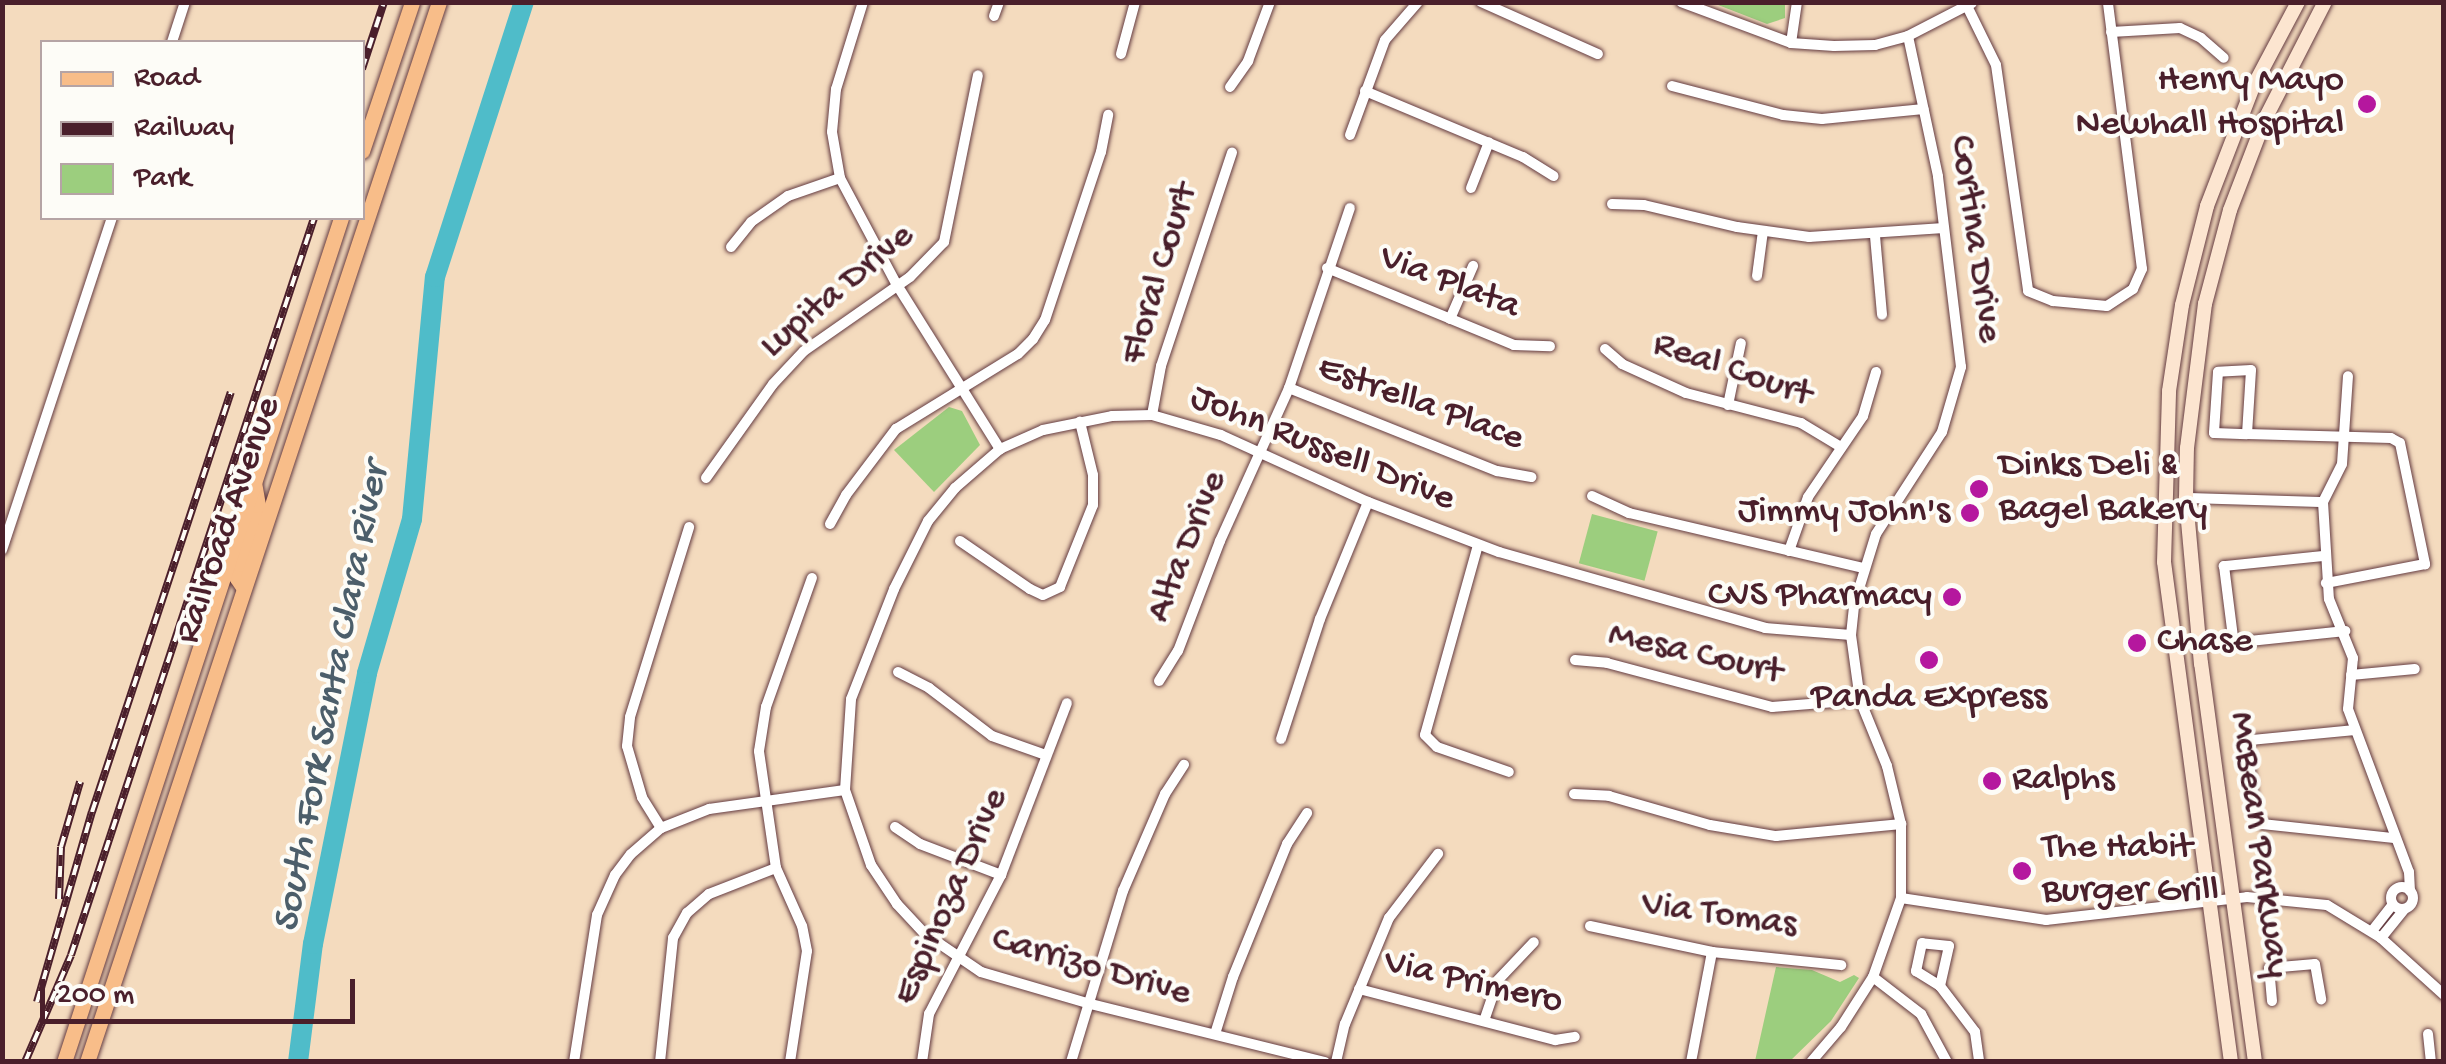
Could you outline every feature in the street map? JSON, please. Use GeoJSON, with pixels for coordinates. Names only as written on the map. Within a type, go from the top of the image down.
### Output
{"type":"FeatureCollection","features":[{"type":"Feature","properties":{"kind":"main road"},"geometry":{"type":"LineString","coordinates":[[365,142],[412,2]]}},
{"type":"Feature","properties":{"kind":"main road","name":"Railroad Avenue"},"geometry":{"type":"LineString","coordinates":[[87,1062],[438,2]]}},
{"type":"Feature","properties":{"kind":"main road","name":"McBean Parkway"},"geometry":{"type":"LineString","coordinates":[[2231,1062],[2212,902],[2176,677],[2164,562],[2169,391],[2182,304],[2207,206],[2254,87],[2298,2]]}},
{"type":"Feature","properties":{"kind":"main road","name":"McBean Parkway"},"geometry":{"type":"LineString","coordinates":[[2255,1062],[2200,664],[2186,498],[2192,389],[2215,262],[2264,119],[2325,2]]}},
{"type":"Feature","properties":{"kind":"main road","name":"Railroad Avenue"},"geometry":{"type":"LineString","coordinates":[[64,1062],[340,220]]}},
{"type":"Feature","properties":{"kind":"main road"},"geometry":{"type":"LineString","coordinates":[[243,587],[237,578],[238,564],[258,505],[254,482]]}},
{"type":"Feature","properties":{"kind":"street"},"geometry":{"type":"LineString","coordinates":[[173,40],[185,2]]}},
{"type":"Feature","properties":{"kind":"street"},"geometry":{"type":"LineString","coordinates":[[863,2],[836,90],[832,132],[840,178],[897,285],[1000,449]]}},
{"type":"Feature","properties":{"kind":"street"},"geometry":{"type":"LineString","coordinates":[[994,16],[999,2]]}},
{"type":"Feature","properties":{"kind":"street"},"geometry":{"type":"LineString","coordinates":[[1121,54],[1135,2]]}},
{"type":"Feature","properties":{"kind":"street"},"geometry":{"type":"LineString","coordinates":[[1230,87],[1248,61],[1270,2]]}},
{"type":"Feature","properties":{"kind":"street"},"geometry":{"type":"LineString","coordinates":[[1350,134],[1384,40],[1418,2]]}},
{"type":"Feature","properties":{"kind":"street"},"geometry":{"type":"LineString","coordinates":[[1481,2],[1598,54]]}},
{"type":"Feature","properties":{"kind":"street"},"geometry":{"type":"LineString","coordinates":[[1681,2],[1791,43],[1875,44],[1908,36],[1968,4],[1996,65],[2023,280],[2036,297],[2084,306],[2107,306],[2122,300],[2133,289],[2142,269],[2108,2]]}},
{"type":"Feature","properties":{"kind":"street"},"geometry":{"type":"LineString","coordinates":[[1791,43],[1796,2]]}},
{"type":"Feature","properties":{"kind":"street"},"geometry":{"type":"LineString","coordinates":[[2112,32],[2180,28],[2201,38],[2224,58]]}},
{"type":"Feature","properties":{"kind":"street","name":"Cortina Drive"},"geometry":{"type":"LineString","coordinates":[[1901,898],[1902,824],[1887,766],[1860,700],[1851,635],[1863,568],[1886,516],[1942,432],[1958,388],[1961,355],[1944,228],[1908,36]]}},
{"type":"Feature","properties":{"kind":"street","name":"Lupita Drive"},"geometry":{"type":"LineString","coordinates":[[706,478],[750,413],[804,351],[932,259],[944,242],[978,74]]}},
{"type":"Feature","properties":{"kind":"street"},"geometry":{"type":"LineString","coordinates":[[1672,86],[1783,115],[1822,119],[1924,109]]}},
{"type":"Feature","properties":{"kind":"street"},"geometry":{"type":"LineString","coordinates":[[1365,91],[1489,142],[1554,176]]}},
{"type":"Feature","properties":{"kind":"street"},"geometry":{"type":"LineString","coordinates":[[830,524],[846,495],[896,429],[1018,354],[1045,320],[1101,152],[1108,114]]}},
{"type":"Feature","properties":{"kind":"street"},"geometry":{"type":"LineString","coordinates":[[1471,188],[1489,142]]}},
{"type":"Feature","properties":{"kind":"street","name":"Floral Court"},"geometry":{"type":"LineString","coordinates":[[1152,415],[1161,366],[1232,152]]}},
{"type":"Feature","properties":{"kind":"street"},"geometry":{"type":"LineString","coordinates":[[731,248],[751,222],[788,196],[840,178]]}},
{"type":"Feature","properties":{"kind":"street"},"geometry":{"type":"LineString","coordinates":[[1612,204],[1644,205],[1763,231],[1809,236],[1874,236],[1944,228]]}},
{"type":"Feature","properties":{"kind":"street","name":"Alta Drive"},"geometry":{"type":"LineString","coordinates":[[1160,681],[1178,652],[1288,388],[1350,208]]}},
{"type":"Feature","properties":{"kind":"street"},"geometry":{"type":"LineString","coordinates":[[2,550],[111,220]]}},
{"type":"Feature","properties":{"kind":"street"},"geometry":{"type":"LineString","coordinates":[[1756,276],[1763,231]]}},
{"type":"Feature","properties":{"kind":"street"},"geometry":{"type":"LineString","coordinates":[[1874,236],[1882,315]]}},
{"type":"Feature","properties":{"kind":"street"},"geometry":{"type":"LineString","coordinates":[[1450,319],[1473,266]]}},
{"type":"Feature","properties":{"kind":"street","name":"Via Plata"},"geometry":{"type":"LineString","coordinates":[[1327,268],[1514,345],[1550,346]]}},
{"type":"Feature","properties":{"kind":"street"},"geometry":{"type":"LineString","coordinates":[[1728,404],[1741,343]]}},
{"type":"Feature","properties":{"kind":"street","name":"Real Court"},"geometry":{"type":"LineString","coordinates":[[1605,350],[1622,364],[1686,394],[1801,423],[1841,447]]}},
{"type":"Feature","properties":{"kind":"street"},"geometry":{"type":"LineString","coordinates":[[2247,434],[2250,370],[2218,372],[2214,433],[2344,437],[2390,438],[2400,443],[2425,564],[2326,583]]}},
{"type":"Feature","properties":{"kind":"street"},"geometry":{"type":"LineString","coordinates":[[1789,551],[1797,518],[1863,416],[1876,372]]}},
{"type":"Feature","properties":{"kind":"street"},"geometry":{"type":"LineString","coordinates":[[2348,376],[2336,482],[2322,502],[2326,583],[2353,658],[2346,692],[2355,730],[2404,866],[2405,889],[2412,902],[2398,907],[2376,935]]}},
{"type":"Feature","properties":{"kind":"street","name":"Estrella Place"},"geometry":{"type":"LineString","coordinates":[[1288,388],[1497,471],[1531,477]]}},
{"type":"Feature","properties":{"kind":"street","name":"John Russell Drive"},"geometry":{"type":"LineString","coordinates":[[851,699],[894,589],[928,521],[956,488],[1000,449],[1043,430],[1152,415],[1221,434],[1368,502],[1478,545],[1718,617],[1765,628],[1851,635]]}},
{"type":"Feature","properties":{"kind":"street"},"geometry":{"type":"LineString","coordinates":[[960,540],[1030,589],[1043,595],[1060,587],[1094,506],[1093,475],[1080,422]]}},
{"type":"Feature","properties":{"kind":"street"},"geometry":{"type":"LineString","coordinates":[[1592,496],[1629,513],[1863,568]]}},
{"type":"Feature","properties":{"kind":"street"},"geometry":{"type":"LineString","coordinates":[[2186,498],[2322,502]]}},
{"type":"Feature","properties":{"kind":"street"},"geometry":{"type":"LineString","coordinates":[[1281,739],[1320,619],[1368,502]]}},
{"type":"Feature","properties":{"kind":"street"},"geometry":{"type":"LineString","coordinates":[[661,828],[642,797],[627,746],[630,717],[689,527]]}},
{"type":"Feature","properties":{"kind":"street"},"geometry":{"type":"LineString","coordinates":[[1478,545],[1424,735],[1437,747],[1509,772]]}},
{"type":"Feature","properties":{"kind":"street"},"geometry":{"type":"LineString","coordinates":[[2324,556],[2224,566],[2233,637],[2240,642],[2345,631]]}},
{"type":"Feature","properties":{"kind":"street"},"geometry":{"type":"LineString","coordinates":[[790,1062],[808,951],[802,926],[776,868],[759,751],[766,707],[812,578]]}},
{"type":"Feature","properties":{"kind":"street","name":"Mesa Court"},"geometry":{"type":"LineString","coordinates":[[1576,660],[1607,663],[1772,708],[1860,700]]}},
{"type":"Feature","properties":{"kind":"street"},"geometry":{"type":"LineString","coordinates":[[2351,675],[2415,669]]}},
{"type":"Feature","properties":{"kind":"street"},"geometry":{"type":"LineString","coordinates":[[898,672],[929,688],[992,736],[1044,754]]}},
{"type":"Feature","properties":{"kind":"street","name":"Carrizo Drive"},"geometry":{"type":"LineString","coordinates":[[851,699],[845,790],[870,865],[897,904],[956,959],[998,979],[1087,1004],[1326,1062]]}},
{"type":"Feature","properties":{"kind":"street","name":"Espinoza Drive"},"geometry":{"type":"LineString","coordinates":[[922,1062],[929,1014],[1001,875],[1066,703]]}},
{"type":"Feature","properties":{"kind":"street"},"geometry":{"type":"LineString","coordinates":[[2355,730],[2252,740],[2246,745],[2256,815],[2262,824],[2394,838]]}},
{"type":"Feature","properties":{"kind":"street"},"geometry":{"type":"LineString","coordinates":[[1071,1062],[1123,891],[1165,794],[1184,765]]}},
{"type":"Feature","properties":{"kind":"street"},"geometry":{"type":"LineString","coordinates":[[574,1062],[596,914],[614,875],[661,828],[709,808],[845,790]]}},
{"type":"Feature","properties":{"kind":"street"},"geometry":{"type":"LineString","coordinates":[[1574,794],[1609,796],[1710,825],[1776,836],[1902,824]]}},
{"type":"Feature","properties":{"kind":"street"},"geometry":{"type":"LineString","coordinates":[[1215,1034],[1232,976],[1287,844],[1307,813]]}},
{"type":"Feature","properties":{"kind":"street"},"geometry":{"type":"LineString","coordinates":[[894,827],[920,844],[1001,875]]}},
{"type":"Feature","properties":{"kind":"street"},"geometry":{"type":"LineString","coordinates":[[1336,1062],[1359,989],[1389,918],[1438,854]]}},
{"type":"Feature","properties":{"kind":"street"},"geometry":{"type":"LineString","coordinates":[[660,1062],[672,938],[688,914],[709,894],[776,868]]}},
{"type":"Feature","properties":{"kind":"street"},"geometry":{"type":"LineString","coordinates":[[2398,907],[2392,892],[2405,889]]}},
{"type":"Feature","properties":{"kind":"street"},"geometry":{"type":"LineString","coordinates":[[1810,1062],[1841,1027],[1873,977],[1901,898],[2046,920],[2232,900],[2280,898],[2328,905],[2376,935],[2444,995]]}},
{"type":"Feature","properties":{"kind":"street","name":"Via Tomas"},"geometry":{"type":"LineString","coordinates":[[1590,926],[1712,952],[1841,965]]}},
{"type":"Feature","properties":{"kind":"street"},"geometry":{"type":"LineString","coordinates":[[1484,1022],[1508,965],[1534,942]]}},
{"type":"Feature","properties":{"kind":"street"},"geometry":{"type":"LineString","coordinates":[[1691,1062],[1712,952]]}},
{"type":"Feature","properties":{"kind":"street"},"geometry":{"type":"LineString","coordinates":[[2272,1002],[2270,968],[2316,964],[2322,1000]]}},
{"type":"Feature","properties":{"kind":"street"},"geometry":{"type":"LineString","coordinates":[[1873,977],[1920,1014],[1947,1062]]}},
{"type":"Feature","properties":{"kind":"street"},"geometry":{"type":"LineString","coordinates":[[1940,986],[1975,1032],[1980,1062]]}},
{"type":"Feature","properties":{"kind":"street","name":"Via Primero"},"geometry":{"type":"LineString","coordinates":[[1359,989],[1555,1040],[1575,1037]]}},
{"type":"Feature","properties":{"kind":"street"},"geometry":{"type":"LineString","coordinates":[[2428,1034],[2431,1062]]}},
{"type":"Feature","properties":{"kind":"green space"},"geometry":{"type":"Polygon","coordinates":[[[1713,3],[1785,3],[1785,18],[1767,24],[1713,3]]]}},
{"type":"Feature","properties":{"kind":"green space"},"geometry":{"type":"Polygon","coordinates":[[[949,407],[962,411],[980,445],[934,492],[894,450],[949,407]]]}},
{"type":"Feature","properties":{"kind":"green space"},"geometry":{"type":"Polygon","coordinates":[[[1592,514],[1658,532],[1644,581],[1579,563],[1592,514]]]}},
{"type":"Feature","properties":{"kind":"green space"},"geometry":{"type":"Polygon","coordinates":[[[1776,967],[1812,970],[1840,982],[1854,975],[1859,978],[1831,1021],[1790,1061],[1755,1061],[1776,967]]]}},
{"type":"Feature","properties":{"kind":"waterway","name":"South Fork Santa Clara River"},"geometry":{"type":"LineString","coordinates":[[298,1062],[313,944],[367,673],[412,519],[435,277],[524,2]]}},
{"type":"Feature","properties":{"kind":"railway"},"geometry":{"type":"LineString","coordinates":[[365,60],[384,2]]}},
{"type":"Feature","properties":{"kind":"railway"},"geometry":{"type":"LineString","coordinates":[[25,1062],[71,955],[313,220]]}},
{"type":"Feature","properties":{"kind":"railway"},"geometry":{"type":"LineString","coordinates":[[37,1002],[92,812],[231,392]]}},
{"type":"Feature","properties":{"kind":"railway"},"geometry":{"type":"LineString","coordinates":[[59,899],[61,847],[80,782]]}},
{"type":"Feature","properties":{"kind":"place","name":"Henry Mayo Newhall Hospital"},"geometry":{"type":"Point","coordinates":[2367,104]}},
{"type":"Feature","properties":{"kind":"place","name":"Dinks Deli & Bagel Bakery"},"geometry":{"type":"Point","coordinates":[1979,489]}},
{"type":"Feature","properties":{"kind":"place","name":"Jimmy John's"},"geometry":{"type":"Point","coordinates":[1970,513]}},
{"type":"Feature","properties":{"kind":"place","name":"CVS Pharmacy"},"geometry":{"type":"Point","coordinates":[1952,597]}},
{"type":"Feature","properties":{"kind":"place","name":"Chase"},"geometry":{"type":"Point","coordinates":[2137,643]}},
{"type":"Feature","properties":{"kind":"place","name":"Panda Express"},"geometry":{"type":"Point","coordinates":[1929,660]}},
{"type":"Feature","properties":{"kind":"place","name":"Ralphs"},"geometry":{"type":"Point","coordinates":[1992,781]}},
{"type":"Feature","properties":{"kind":"place","name":"The Habit Burger Grill"},"geometry":{"type":"Point","coordinates":[2022,871]}}]}
